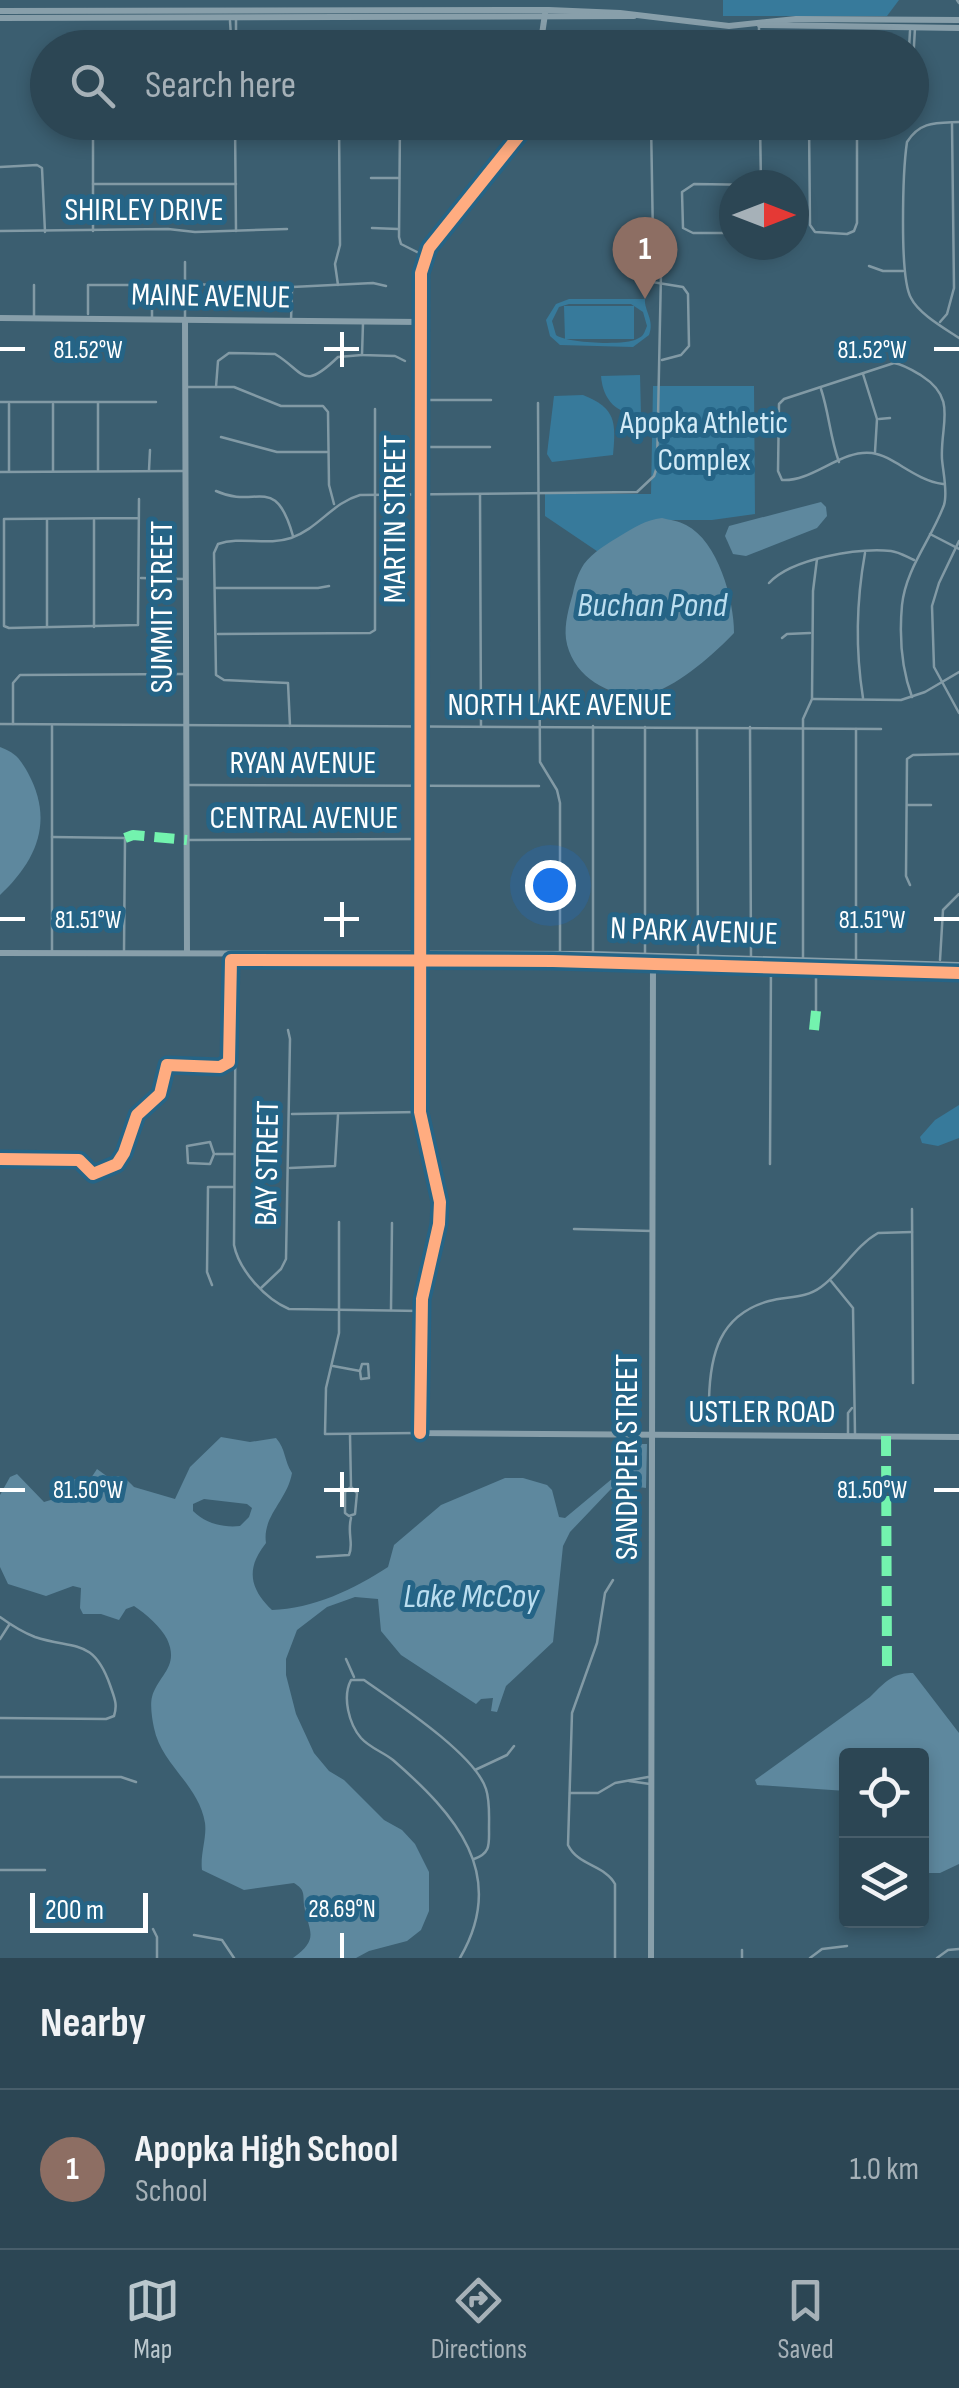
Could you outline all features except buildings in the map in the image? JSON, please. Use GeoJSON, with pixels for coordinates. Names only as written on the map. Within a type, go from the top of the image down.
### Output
{"type":"FeatureCollection","features":[{"type":"Feature","properties":{"kind":"street"},"geometry":{"type":"LineString","coordinates":[[542,30],[543,0]]}},
{"type":"Feature","properties":{"kind":"street"},"geometry":{"type":"LineString","coordinates":[[0,14],[601,11],[714,26],[796,19],[959,28]]}},
{"type":"Feature","properties":{"kind":"street"},"geometry":{"type":"LineString","coordinates":[[232,30],[233,14]]}},
{"type":"Feature","properties":{"kind":"street"},"geometry":{"type":"LineString","coordinates":[[913,23],[959,20]]}},
{"type":"Feature","properties":{"kind":"street"},"geometry":{"type":"LineString","coordinates":[[912,30],[913,23]]}},
{"type":"Feature","properties":{"kind":"street"},"geometry":{"type":"LineString","coordinates":[[913,23],[913,30]]}},
{"type":"Feature","properties":{"kind":"street"},"geometry":{"type":"LineString","coordinates":[[759,25],[759,30]]}},
{"type":"Feature","properties":{"kind":"street"},"geometry":{"type":"LineString","coordinates":[[939,324],[947,314],[954,288],[952,122]]}},
{"type":"Feature","properties":{"kind":"street"},"geometry":{"type":"LineString","coordinates":[[929,124],[959,122]]}},
{"type":"Feature","properties":{"kind":"street"},"geometry":{"type":"LineString","coordinates":[[93,140],[93,232]]}},
{"type":"Feature","properties":{"kind":"street"},"geometry":{"type":"LineString","coordinates":[[235,140],[236,232]]}},
{"type":"Feature","properties":{"kind":"street"},"geometry":{"type":"LineString","coordinates":[[338,286],[335,264],[340,245],[339,140]]}},
{"type":"Feature","properties":{"kind":"street"},"geometry":{"type":"LineString","coordinates":[[400,140],[402,244],[424,256],[516,140]]}},
{"type":"Feature","properties":{"kind":"street"},"geometry":{"type":"LineString","coordinates":[[651,140],[653,239],[646,261],[646,280],[686,290],[690,336],[685,352],[661,360]]}},
{"type":"Feature","properties":{"kind":"street"},"geometry":{"type":"LineString","coordinates":[[760,140],[761,170]]}},
{"type":"Feature","properties":{"kind":"street"},"geometry":{"type":"LineString","coordinates":[[809,140],[810,226],[816,232],[847,234],[854,231],[857,223],[857,140]]}},
{"type":"Feature","properties":{"kind":"street"},"geometry":{"type":"LineString","coordinates":[[909,140],[905,153],[904,270],[909,296],[916,306],[959,338]]}},
{"type":"Feature","properties":{"kind":"street"},"geometry":{"type":"LineString","coordinates":[[0,167],[42,168],[45,232]]}},
{"type":"Feature","properties":{"kind":"street"},"geometry":{"type":"LineString","coordinates":[[372,178],[400,178]]}},
{"type":"Feature","properties":{"kind":"street"},"geometry":{"type":"LineString","coordinates":[[93,184],[236,184]]}},
{"type":"Feature","properties":{"kind":"street"},"geometry":{"type":"LineString","coordinates":[[719,184],[694,184],[682,192],[683,228],[719,232]]}},
{"type":"Feature","properties":{"kind":"street"},"geometry":{"type":"LineString","coordinates":[[372,228],[400,229]]}},
{"type":"Feature","properties":{"kind":"street","name":"SHIRLEY DRIVE"},"geometry":{"type":"LineString","coordinates":[[0,232],[286,229]]}},
{"type":"Feature","properties":{"kind":"street","name":"MARTIN STREET"},"geometry":{"type":"LineString","coordinates":[[420,1434],[421,1311],[440,1202],[420,1112],[424,256]]}},
{"type":"Feature","properties":{"kind":"street","name":"SUMMIT STREET"},"geometry":{"type":"LineString","coordinates":[[185,262],[187,952]]}},
{"type":"Feature","properties":{"kind":"street"},"geometry":{"type":"LineString","coordinates":[[869,266],[904,270]]}},
{"type":"Feature","properties":{"kind":"street"},"geometry":{"type":"LineString","coordinates":[[290,726],[288,683],[218,678],[214,670],[214,553],[218,544],[278,542],[316,526],[345,499],[374,494],[638,492],[647,485],[657,466],[661,272]]}},
{"type":"Feature","properties":{"kind":"street"},"geometry":{"type":"LineString","coordinates":[[185,284],[386,286]]}},
{"type":"Feature","properties":{"kind":"street"},"geometry":{"type":"LineString","coordinates":[[34,285],[34,318]]}},
{"type":"Feature","properties":{"kind":"street"},"geometry":{"type":"LineString","coordinates":[[88,319],[88,285],[152,285],[152,320]]}},
{"type":"Feature","properties":{"kind":"street"},"geometry":{"type":"LineString","coordinates":[[292,287],[292,321]]}},
{"type":"Feature","properties":{"kind":"street","name":"MAINE AVENUE"},"geometry":{"type":"LineString","coordinates":[[0,318],[421,322]]}},
{"type":"Feature","properties":{"kind":"street"},"geometry":{"type":"LineString","coordinates":[[362,356],[363,322]]}},
{"type":"Feature","properties":{"kind":"street"},"geometry":{"type":"LineString","coordinates":[[216,387],[218,361],[229,354],[275,354],[291,370],[306,376],[322,372],[338,357],[394,356],[405,361]]}},
{"type":"Feature","properties":{"kind":"street"},"geometry":{"type":"LineString","coordinates":[[912,697],[901,660],[907,582],[946,499],[941,446],[946,411],[936,384],[894,363],[784,399],[779,404],[779,477],[789,481],[858,454],[874,453],[925,482],[943,484]]}},
{"type":"Feature","properties":{"kind":"street"},"geometry":{"type":"LineString","coordinates":[[863,374],[878,420],[874,453]]}},
{"type":"Feature","properties":{"kind":"street"},"geometry":{"type":"LineString","coordinates":[[186,386],[234,387],[281,406],[323,406],[328,412],[330,497],[336,506]]}},
{"type":"Feature","properties":{"kind":"street"},"geometry":{"type":"LineString","coordinates":[[820,388],[838,462]]}},
{"type":"Feature","properties":{"kind":"street"},"geometry":{"type":"LineString","coordinates":[[421,400],[491,400]]}},
{"type":"Feature","properties":{"kind":"street"},"geometry":{"type":"LineString","coordinates":[[0,402],[156,402]]}},
{"type":"Feature","properties":{"kind":"street"},"geometry":{"type":"LineString","coordinates":[[9,402],[9,472]]}},
{"type":"Feature","properties":{"kind":"street"},"geometry":{"type":"LineString","coordinates":[[53,402],[53,472]]}},
{"type":"Feature","properties":{"kind":"street"},"geometry":{"type":"LineString","coordinates":[[98,402],[98,472]]}},
{"type":"Feature","properties":{"kind":"street"},"geometry":{"type":"LineString","coordinates":[[538,403],[540,762],[557,790],[560,804],[560,954]]}},
{"type":"Feature","properties":{"kind":"street"},"geometry":{"type":"LineString","coordinates":[[215,634],[374,630],[375,409]]}},
{"type":"Feature","properties":{"kind":"street"},"geometry":{"type":"LineString","coordinates":[[878,420],[890,418]]}},
{"type":"Feature","properties":{"kind":"street"},"geometry":{"type":"LineString","coordinates":[[220,437],[277,452],[328,452]]}},
{"type":"Feature","properties":{"kind":"street"},"geometry":{"type":"LineString","coordinates":[[421,447],[490,447]]}},
{"type":"Feature","properties":{"kind":"street"},"geometry":{"type":"LineString","coordinates":[[149,471],[150,450]]}},
{"type":"Feature","properties":{"kind":"street"},"geometry":{"type":"LineString","coordinates":[[0,472],[186,472]]}},
{"type":"Feature","properties":{"kind":"street"},"geometry":{"type":"LineString","coordinates":[[216,491],[226,496],[266,496],[276,500],[285,509],[293,537]]}},
{"type":"Feature","properties":{"kind":"street"},"geometry":{"type":"LineString","coordinates":[[480,495],[481,727]]}},
{"type":"Feature","properties":{"kind":"street"},"geometry":{"type":"LineString","coordinates":[[138,518],[4,519],[4,626],[138,625],[139,499]]}},
{"type":"Feature","properties":{"kind":"street"},"geometry":{"type":"LineString","coordinates":[[47,518],[47,628]]}},
{"type":"Feature","properties":{"kind":"street"},"geometry":{"type":"LineString","coordinates":[[94,518],[94,628]]}},
{"type":"Feature","properties":{"kind":"street"},"geometry":{"type":"LineString","coordinates":[[929,533],[958,548]]}},
{"type":"Feature","properties":{"kind":"street"},"geometry":{"type":"LineString","coordinates":[[959,541],[932,606],[932,658],[959,713]]}},
{"type":"Feature","properties":{"kind":"street"},"geometry":{"type":"LineString","coordinates":[[769,583],[777,574],[817,559],[892,551],[916,561]]}},
{"type":"Feature","properties":{"kind":"street"},"geometry":{"type":"LineString","coordinates":[[864,699],[857,658],[856,604],[865,553]]}},
{"type":"Feature","properties":{"kind":"street"},"geometry":{"type":"LineString","coordinates":[[804,961],[802,719],[812,699],[811,632],[817,559]]}},
{"type":"Feature","properties":{"kind":"street"},"geometry":{"type":"LineString","coordinates":[[140,578],[186,578]]}},
{"type":"Feature","properties":{"kind":"street"},"geometry":{"type":"LineString","coordinates":[[215,588],[329,586]]}},
{"type":"Feature","properties":{"kind":"street"},"geometry":{"type":"LineString","coordinates":[[782,638],[811,632]]}},
{"type":"Feature","properties":{"kind":"street"},"geometry":{"type":"LineString","coordinates":[[812,699],[912,697],[959,672]]}},
{"type":"Feature","properties":{"kind":"street"},"geometry":{"type":"LineString","coordinates":[[13,724],[13,682],[20,675],[186,674]]}},
{"type":"Feature","properties":{"kind":"street","name":"NORTH LAKE AVENUE"},"geometry":{"type":"LineString","coordinates":[[0,724],[881,729]]}},
{"type":"Feature","properties":{"kind":"street"},"geometry":{"type":"LineString","coordinates":[[52,725],[52,953]]}},
{"type":"Feature","properties":{"kind":"street"},"geometry":{"type":"LineString","coordinates":[[593,725],[593,954]]}},
{"type":"Feature","properties":{"kind":"street","name":"SANDPIPER STREET"},"geometry":{"type":"LineString","coordinates":[[645,726],[653,1232],[650,1958]]}},
{"type":"Feature","properties":{"kind":"street"},"geometry":{"type":"LineString","coordinates":[[697,726],[698,957]]}},
{"type":"Feature","properties":{"kind":"street"},"geometry":{"type":"LineString","coordinates":[[750,727],[750,960]]}},
{"type":"Feature","properties":{"kind":"street"},"geometry":{"type":"LineString","coordinates":[[856,729],[856,962]]}},
{"type":"Feature","properties":{"kind":"street"},"geometry":{"type":"LineString","coordinates":[[910,885],[906,876],[909,757],[959,754]]}},
{"type":"Feature","properties":{"kind":"street","name":"RYAN AVENUE"},"geometry":{"type":"LineString","coordinates":[[187,785],[540,786]]}},
{"type":"Feature","properties":{"kind":"street"},"geometry":{"type":"LineString","coordinates":[[906,805],[931,805]]}},
{"type":"Feature","properties":{"kind":"street"},"geometry":{"type":"LineString","coordinates":[[52,837],[125,838],[124,953]]}},
{"type":"Feature","properties":{"kind":"street","name":"CENTRAL AVENUE"},"geometry":{"type":"LineString","coordinates":[[187,840],[422,839]]}},
{"type":"Feature","properties":{"kind":"street"},"geometry":{"type":"LineString","coordinates":[[940,965],[943,910],[959,894]]}},
{"type":"Feature","properties":{"kind":"street"},"geometry":{"type":"LineString","coordinates":[[236,952],[237,1260],[261,1288],[289,1309],[421,1311]]}},
{"type":"Feature","properties":{"kind":"street","name":"N PARK AVENUE"},"geometry":{"type":"LineString","coordinates":[[0,953],[593,954],[959,965]]}},
{"type":"Feature","properties":{"kind":"street"},"geometry":{"type":"LineString","coordinates":[[770,1164],[771,960]]}},
{"type":"Feature","properties":{"kind":"street"},"geometry":{"type":"LineString","coordinates":[[816,961],[816,1011]]}},
{"type":"Feature","properties":{"kind":"street","name":"BAY STREET"},"geometry":{"type":"LineString","coordinates":[[261,1288],[282,1269],[286,1259],[290,1168],[288,1030]]}},
{"type":"Feature","properties":{"kind":"street"},"geometry":{"type":"LineString","coordinates":[[290,1114],[420,1112]]}},
{"type":"Feature","properties":{"kind":"street"},"geometry":{"type":"LineString","coordinates":[[290,1168],[335,1166],[338,1114]]}},
{"type":"Feature","properties":{"kind":"street"},"geometry":{"type":"LineString","coordinates":[[192,1143],[212,1143],[214,1154],[208,1166],[186,1161],[187,1146],[192,1143]]}},
{"type":"Feature","properties":{"kind":"street"},"geometry":{"type":"LineString","coordinates":[[214,1154],[235,1154]]}},
{"type":"Feature","properties":{"kind":"street"},"geometry":{"type":"LineString","coordinates":[[212,1286],[207,1272],[208,1187],[234,1187]]}},
{"type":"Feature","properties":{"kind":"street"},"geometry":{"type":"LineString","coordinates":[[912,1209],[913,1383]]}},
{"type":"Feature","properties":{"kind":"street"},"geometry":{"type":"LineString","coordinates":[[340,1222],[340,1310],[332,1366],[360,1371]]}},
{"type":"Feature","properties":{"kind":"street"},"geometry":{"type":"LineString","coordinates":[[390,1310],[392,1223]]}},
{"type":"Feature","properties":{"kind":"street"},"geometry":{"type":"LineString","coordinates":[[574,1229],[653,1232]]}},
{"type":"Feature","properties":{"kind":"street"},"geometry":{"type":"LineString","coordinates":[[709,1400],[712,1356],[716,1344],[735,1320],[768,1301],[807,1295],[830,1280],[872,1236],[912,1232]]}},
{"type":"Feature","properties":{"kind":"street"},"geometry":{"type":"LineString","coordinates":[[830,1280],[853,1308],[856,1421],[852,1436]]}},
{"type":"Feature","properties":{"kind":"street","name":"USTLER ROAD"},"geometry":{"type":"LineString","coordinates":[[332,1366],[326,1388],[325,1434],[959,1437]]}},
{"type":"Feature","properties":{"kind":"street"},"geometry":{"type":"LineString","coordinates":[[852,1436],[848,1421],[853,1407]]}},
{"type":"Feature","properties":{"kind":"street"},"geometry":{"type":"LineString","coordinates":[[848,1421],[856,1421]]}},
{"type":"Feature","properties":{"kind":"street"},"geometry":{"type":"LineString","coordinates":[[350,1434],[350,1488]]}},
{"type":"Feature","properties":{"kind":"street"},"geometry":{"type":"LineString","coordinates":[[317,1557],[349,1555],[352,1544],[348,1534],[358,1508],[356,1491],[350,1488]]}},
{"type":"Feature","properties":{"kind":"street"},"geometry":{"type":"LineString","coordinates":[[350,1488],[343,1502],[344,1513],[352,1516]]}},
{"type":"Feature","properties":{"kind":"street"},"geometry":{"type":"LineString","coordinates":[[613,1580],[604,1593],[597,1643],[572,1713],[568,1793],[571,1852],[611,1876],[615,1884],[615,1958]]}},
{"type":"Feature","properties":{"kind":"street"},"geometry":{"type":"LineString","coordinates":[[0,1617],[39,1638],[75,1644],[93,1655],[102,1665],[116,1704],[114,1716],[106,1720],[0,1718]]}},
{"type":"Feature","properties":{"kind":"street"},"geometry":{"type":"LineString","coordinates":[[0,1639],[9,1624]]}},
{"type":"Feature","properties":{"kind":"street"},"geometry":{"type":"LineString","coordinates":[[346,1659],[355,1679]]}},
{"type":"Feature","properties":{"kind":"street"},"geometry":{"type":"LineString","coordinates":[[460,1958],[472,1934],[479,1905],[478,1874],[468,1842],[452,1819],[390,1758],[362,1739],[348,1706],[348,1684],[355,1679],[364,1680],[433,1730],[474,1771],[487,1791],[489,1848],[484,1856],[474,1859]]}},
{"type":"Feature","properties":{"kind":"street"},"geometry":{"type":"LineString","coordinates":[[474,1771],[506,1755],[514,1746]]}},
{"type":"Feature","properties":{"kind":"street"},"geometry":{"type":"LineString","coordinates":[[0,1776],[122,1776],[136,1782]]}},
{"type":"Feature","properties":{"kind":"street"},"geometry":{"type":"LineString","coordinates":[[568,1793],[598,1794],[614,1782],[651,1781]]}},
{"type":"Feature","properties":{"kind":"street"},"geometry":{"type":"LineString","coordinates":[[0,1870],[45,1870]]}},
{"type":"Feature","properties":{"kind":"street"},"geometry":{"type":"LineString","coordinates":[[153,1929],[157,1958]]}},
{"type":"Feature","properties":{"kind":"street"},"geometry":{"type":"LineString","coordinates":[[194,1935],[222,1940],[234,1958]]}},
{"type":"Feature","properties":{"kind":"street"},"geometry":{"type":"LineString","coordinates":[[810,1958],[822,1949],[847,1946]]}},
{"type":"Feature","properties":{"kind":"street"},"geometry":{"type":"LineString","coordinates":[[932,1949],[938,1956],[959,1949]]}},
{"type":"Feature","properties":{"kind":"street"},"geometry":{"type":"LineString","coordinates":[[742,1950],[742,1958]]}},
{"type":"Feature","properties":{"kind":"green space"},"geometry":{"type":"Polygon","coordinates":[[[723,0],[899,0],[887,16],[723,16],[723,0]]]}},
{"type":"Feature","properties":{"kind":"green space"},"geometry":{"type":"Polygon","coordinates":[[[569,299],[645,299],[651,325],[649,335],[633,347],[560,345],[550,336],[546,320],[556,304],[569,299]],[[631,304],[559,307],[552,321],[556,335],[595,343],[637,339],[647,326],[643,312],[631,304]]]}},
{"type":"Feature","properties":{"kind":"green space"},"geometry":{"type":"Polygon","coordinates":[[[564,306],[634,306],[634,339],[565,339],[564,306]]]}},
{"type":"Feature","properties":{"kind":"green space"},"geometry":{"type":"Polygon","coordinates":[[[640,375],[641,415],[618,409],[608,399],[601,376],[640,375]]]}},
{"type":"Feature","properties":{"kind":"green space","name":"Apopka Athletic Complex"},"geometry":{"type":"Polygon","coordinates":[[[653,386],[754,386],[755,514],[712,520],[656,520],[619,566],[545,516],[545,494],[651,494],[653,386]]]}},
{"type":"Feature","properties":{"kind":"green space"},"geometry":{"type":"Polygon","coordinates":[[[583,395],[602,405],[612,418],[613,455],[552,462],[547,454],[554,396],[583,395]]]}},
{"type":"Feature","properties":{"kind":"green space"},"geometry":{"type":"Polygon","coordinates":[[[959,1105],[959,1138],[938,1146],[922,1143],[920,1137],[935,1120],[959,1105]]]}},
{"type":"Feature","properties":{"kind":"water"},"geometry":{"type":"Polygon","coordinates":[[[821,502],[827,516],[817,528],[746,556],[733,554],[725,536],[729,526],[821,502]]]}},
{"type":"Feature","properties":{"kind":"water","name":"Buchan Pond"},"geometry":{"type":"Polygon","coordinates":[[[662,518],[686,525],[707,544],[727,589],[734,633],[697,667],[664,688],[640,695],[611,691],[586,676],[570,653],[566,627],[576,582],[584,564],[600,549],[640,524],[662,518]]]}},
{"type":"Feature","properties":{"kind":"water"},"geometry":{"type":"Polygon","coordinates":[[[0,747],[17,757],[28,773],[40,807],[40,823],[32,854],[0,895],[0,747]]]}},
{"type":"Feature","properties":{"kind":"water","name":"Lake McCoy"},"geometry":{"type":"Polygon","coordinates":[[[221,1437],[250,1442],[276,1438],[279,1442],[292,1473],[271,1516],[266,1543],[253,1569],[255,1586],[272,1610],[318,1602],[362,1583],[388,1567],[394,1545],[441,1505],[505,1478],[547,1485],[559,1517],[565,1518],[619,1473],[631,1459],[634,1444],[647,1444],[646,1488],[624,1485],[611,1489],[570,1532],[563,1546],[553,1642],[506,1686],[497,1712],[491,1711],[493,1698],[481,1699],[476,1704],[401,1655],[381,1631],[378,1599],[355,1597],[327,1607],[297,1630],[286,1659],[286,1675],[296,1714],[314,1753],[384,1820],[402,1830],[415,1844],[429,1872],[429,1911],[421,1930],[407,1941],[356,1958],[293,1958],[310,1939],[300,1888],[294,1883],[244,1890],[202,1870],[205,1823],[201,1809],[164,1753],[153,1720],[152,1697],[171,1657],[161,1630],[134,1606],[126,1609],[119,1620],[83,1614],[81,1588],[73,1586],[46,1596],[8,1584],[0,1567],[0,1495],[10,1477],[17,1474],[44,1502],[54,1499],[59,1489],[73,1479],[89,1481],[97,1469],[108,1477],[123,1478],[134,1487],[175,1499],[190,1467],[221,1437]],[[204,1499],[193,1504],[193,1511],[215,1524],[240,1526],[252,1508],[247,1504],[204,1499]]]}},
{"type":"Feature","properties":{"kind":"water"},"geometry":{"type":"Polygon","coordinates":[[[913,1673],[959,1733],[959,1864],[940,1873],[929,1873],[929,1748],[839,1748],[839,1791],[757,1785],[755,1780],[900,1674],[913,1673]]]}},
{"type":"Feature","properties":{"kind":"marked path"},"geometry":{"type":"LineString","coordinates":[[125,838],[133,835],[187,840]]}},
{"type":"Feature","properties":{"kind":"marked path"},"geometry":{"type":"LineString","coordinates":[[814,1030],[816,1011]]}},
{"type":"Feature","properties":{"kind":"marked path"},"geometry":{"type":"LineString","coordinates":[[886,1436],[887,1666]]}},
{"type":"Feature","properties":{"kind":"cycle path"},"geometry":{"type":"LineString","coordinates":[[420,1433],[422,1299],[439,1224],[440,1202],[420,1112],[421,273],[429,248],[516,140]]}},
{"type":"Feature","properties":{"kind":"cycle path"},"geometry":{"type":"LineString","coordinates":[[0,1159],[79,1160],[93,1174],[117,1164],[137,1115],[160,1094],[167,1065],[220,1067],[229,1062],[231,960],[553,961],[959,973]]}},
{"type":"Feature","properties":{"kind":"place","name":"Apopka High School"},"geometry":{"type":"Point","coordinates":[645,299]}}]}
